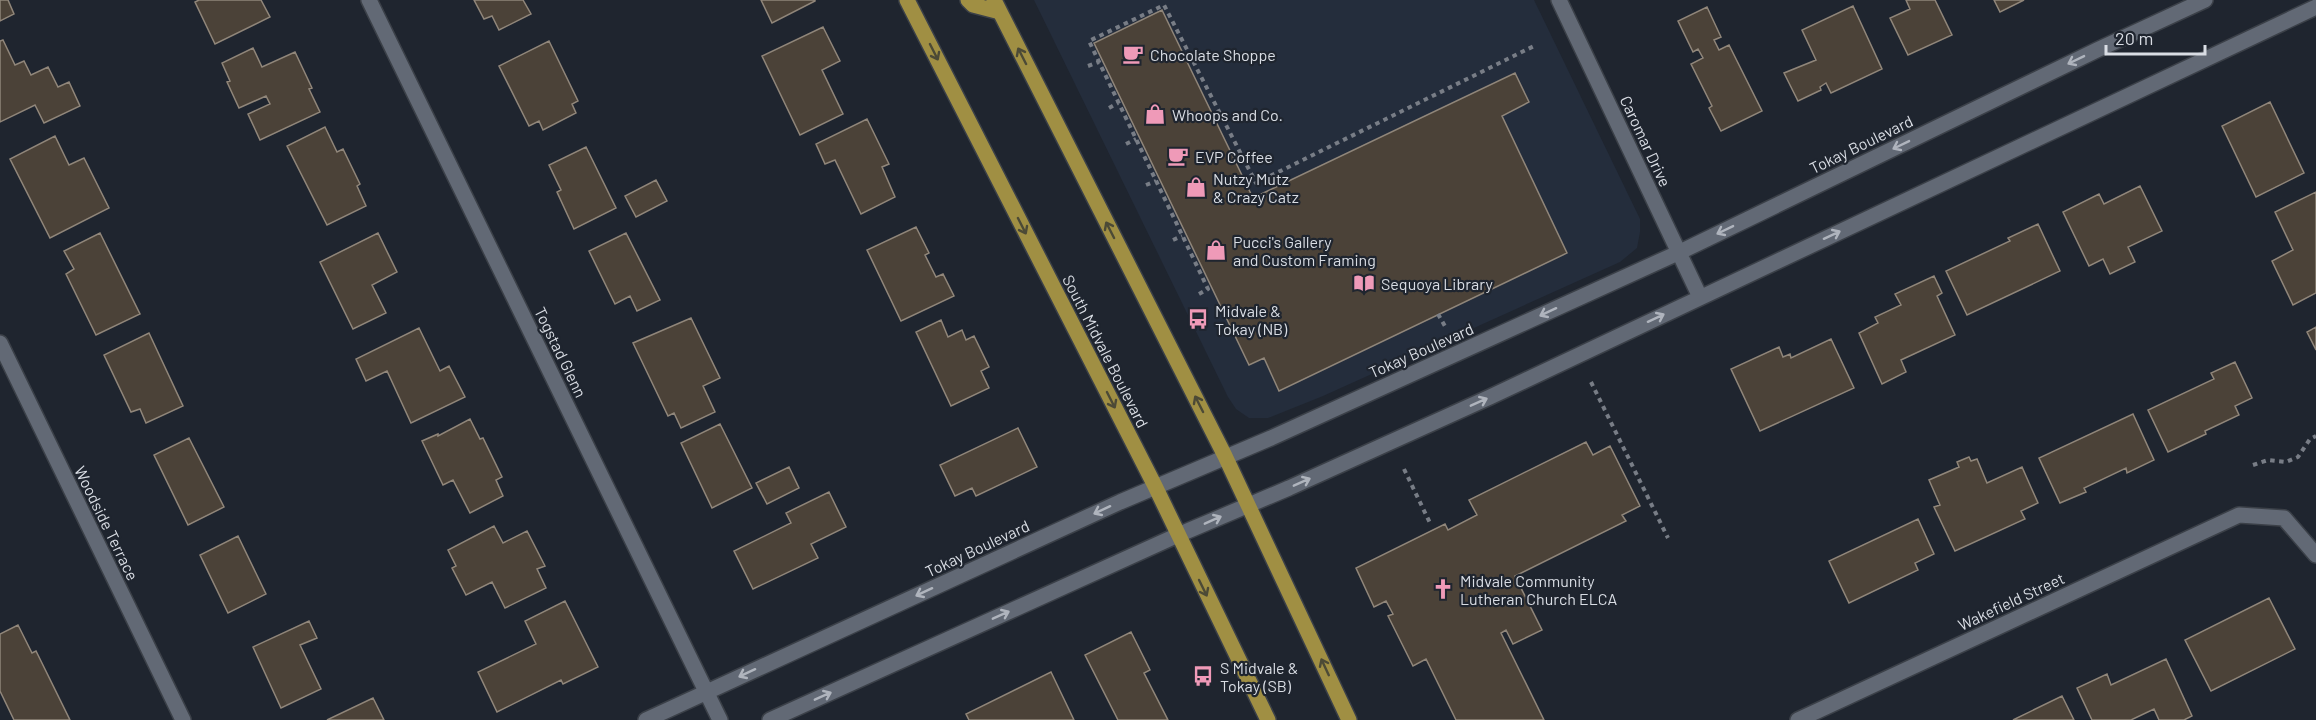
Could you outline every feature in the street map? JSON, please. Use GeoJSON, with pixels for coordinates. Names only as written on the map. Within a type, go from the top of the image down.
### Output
{"type":"FeatureCollection","features":[{"type":"Feature","properties":{"kind":"main road","name":"South Midvale Boulevard"},"geometry":{"type":"LineString","coordinates":[[907,0],[1155,486],[1268,720]]}},
{"type":"Feature","properties":{"kind":"main road"},"geometry":{"type":"LineString","coordinates":[[968,0],[973,5],[997,6],[1225,456],[1349,720]]}},
{"type":"Feature","properties":{"kind":"street","name":"Togstad Glenn"},"geometry":{"type":"LineString","coordinates":[[369,0],[720,720]]}},
{"type":"Feature","properties":{"kind":"street","name":"Caromar Drive"},"geometry":{"type":"LineString","coordinates":[[1559,0],[1700,297]]}},
{"type":"Feature","properties":{"kind":"street","name":"Tokay Boulevard"},"geometry":{"type":"LineString","coordinates":[[646,720],[1155,486],[1270,438],[1680,252],[2205,0]]}},
{"type":"Feature","properties":{"kind":"street"},"geometry":{"type":"LineString","coordinates":[[770,720],[1490,397],[2316,7]]}},
{"type":"Feature","properties":{"kind":"street","name":"Woodside Terrace"},"geometry":{"type":"LineString","coordinates":[[0,343],[183,720]]}},
{"type":"Feature","properties":{"kind":"street","name":"Wakefield Street"},"geometry":{"type":"LineString","coordinates":[[1798,720],[2239,515],[2284,518],[2316,555]]}},
{"type":"Feature","properties":{"kind":"path"},"geometry":{"type":"LineString","coordinates":[[1199,294],[1208,289],[1089,41],[1164,5],[1257,183],[1534,46]]}},
{"type":"Feature","properties":{"kind":"path"},"geometry":{"type":"LineString","coordinates":[[1088,66],[1099,62]]}},
{"type":"Feature","properties":{"kind":"path"},"geometry":{"type":"LineString","coordinates":[[1108,108],[1118,103]]}},
{"type":"Feature","properties":{"kind":"path"},"geometry":{"type":"LineString","coordinates":[[1126,144],[1136,140]]}},
{"type":"Feature","properties":{"kind":"path"},"geometry":{"type":"LineString","coordinates":[[1146,185],[1156,181]]}},
{"type":"Feature","properties":{"kind":"path"},"geometry":{"type":"LineString","coordinates":[[1173,240],[1182,236]]}},
{"type":"Feature","properties":{"kind":"path"},"geometry":{"type":"LineString","coordinates":[[1438,314],[1446,328]]}},
{"type":"Feature","properties":{"kind":"path"},"geometry":{"type":"LineString","coordinates":[[1591,382],[1668,538]]}},
{"type":"Feature","properties":{"kind":"path"},"geometry":{"type":"LineString","coordinates":[[2253,465],[2268,460],[2286,462],[2298,457],[2310,439],[2316,436]]}},
{"type":"Feature","properties":{"kind":"path"},"geometry":{"type":"LineString","coordinates":[[1404,469],[1430,523]]}},
{"type":"Feature","properties":{"kind":"shaded area"},"geometry":{"type":"Polygon","coordinates":[[[1034,0],[1534,0],[1640,219],[1637,248],[1620,262],[1323,396],[1268,418],[1249,418],[1236,409],[1228,397],[1034,0]]]}},
{"type":"Feature","properties":{"kind":"building"},"geometry":{"type":"Polygon","coordinates":[[[0,0],[8,0],[14,14],[0,21],[0,0]]]}},
{"type":"Feature","properties":{"kind":"building"},"geometry":{"type":"Polygon","coordinates":[[[199,0],[261,0],[270,17],[215,44],[195,2],[199,0]]]}},
{"type":"Feature","properties":{"kind":"building"},"geometry":{"type":"Polygon","coordinates":[[[474,0],[523,0],[531,14],[499,30],[492,16],[484,19],[474,0]]]}},
{"type":"Feature","properties":{"kind":"building"},"geometry":{"type":"Polygon","coordinates":[[[761,0],[815,0],[815,1],[772,23],[761,0]]]}},
{"type":"Feature","properties":{"kind":"building"},"geometry":{"type":"Polygon","coordinates":[[[1906,0],[1935,0],[1952,35],[1908,55],[1890,18],[1910,9],[1906,0]]]}},
{"type":"Feature","properties":{"kind":"building"},"geometry":{"type":"Polygon","coordinates":[[[1994,0],[2024,0],[2000,12],[1994,0]]]}},
{"type":"Feature","properties":{"kind":"building"},"geometry":{"type":"Polygon","coordinates":[[[1853,6],[1882,69],[1831,93],[1826,83],[1820,87],[1821,90],[1798,101],[1784,73],[1816,60],[1802,30],[1853,6]]]}},
{"type":"Feature","properties":{"kind":"building"},"geometry":{"type":"Polygon","coordinates":[[[1707,7],[1721,37],[1714,40],[1719,50],[1729,45],[1762,111],[1721,131],[1709,108],[1712,106],[1691,64],[1703,58],[1698,49],[1693,52],[1678,21],[1707,7]]]}},
{"type":"Feature","properties":{"kind":"building"},"geometry":{"type":"Polygon","coordinates":[[[1162,10],[1253,198],[1515,73],[1529,102],[1502,116],[1567,253],[1279,391],[1264,358],[1249,365],[1094,43],[1162,10]]]}},
{"type":"Feature","properties":{"kind":"building"},"geometry":{"type":"Polygon","coordinates":[[[823,27],[840,61],[822,70],[843,114],[800,135],[762,56],[823,27]]]}},
{"type":"Feature","properties":{"kind":"building"},"geometry":{"type":"Polygon","coordinates":[[[3,40],[15,65],[24,61],[31,75],[48,67],[58,87],[69,82],[80,106],[44,123],[35,105],[0,122],[0,41],[3,40]]]}},
{"type":"Feature","properties":{"kind":"building"},"geometry":{"type":"Polygon","coordinates":[[[549,41],[578,101],[572,104],[576,113],[543,130],[539,121],[529,126],[499,66],[549,41]]]}},
{"type":"Feature","properties":{"kind":"building"},"geometry":{"type":"Polygon","coordinates":[[[253,48],[262,67],[295,52],[312,88],[309,89],[320,112],[260,140],[248,114],[270,104],[266,96],[239,108],[227,82],[230,81],[222,63],[253,48]]]}},
{"type":"Feature","properties":{"kind":"building"},"geometry":{"type":"Polygon","coordinates":[[[2270,102],[2304,173],[2256,197],[2222,126],[2270,102]]]}},
{"type":"Feature","properties":{"kind":"building"},"geometry":{"type":"Polygon","coordinates":[[[867,119],[889,164],[882,167],[895,197],[861,214],[835,160],[825,164],[816,144],[867,119]]]}},
{"type":"Feature","properties":{"kind":"building"},"geometry":{"type":"Polygon","coordinates":[[[325,127],[337,152],[343,149],[360,184],[357,186],[366,206],[327,225],[287,146],[325,127]]]}},
{"type":"Feature","properties":{"kind":"building"},"geometry":{"type":"Polygon","coordinates":[[[55,136],[69,165],[84,158],[109,208],[50,238],[10,159],[55,136]]]}},
{"type":"Feature","properties":{"kind":"building"},"geometry":{"type":"Polygon","coordinates":[[[586,147],[616,208],[574,229],[557,192],[561,190],[549,165],[586,147]]]}},
{"type":"Feature","properties":{"kind":"building"},"geometry":{"type":"Polygon","coordinates":[[[656,180],[667,201],[636,217],[625,196],[656,180]]]}},
{"type":"Feature","properties":{"kind":"building"},"geometry":{"type":"Polygon","coordinates":[[[2140,186],[2162,231],[2128,247],[2135,262],[2110,274],[2103,259],[2089,266],[2063,212],[2099,194],[2104,204],[2140,186]]]}},
{"type":"Feature","properties":{"kind":"building"},"geometry":{"type":"Polygon","coordinates":[[[2316,192],[2316,293],[2293,305],[2272,261],[2293,250],[2275,212],[2316,192]]]}},
{"type":"Feature","properties":{"kind":"building"},"geometry":{"type":"Polygon","coordinates":[[[2038,224],[2060,271],[1967,315],[1946,271],[2010,241],[2008,238],[2038,224]]]}},
{"type":"Feature","properties":{"kind":"building"},"geometry":{"type":"Polygon","coordinates":[[[916,227],[929,253],[925,255],[936,277],[943,274],[954,296],[901,321],[867,250],[916,227]]]}},
{"type":"Feature","properties":{"kind":"building"},"geometry":{"type":"Polygon","coordinates":[[[100,233],[140,314],[96,335],[66,274],[74,269],[64,251],[100,233]]]}},
{"type":"Feature","properties":{"kind":"building"},"geometry":{"type":"Polygon","coordinates":[[[378,233],[397,272],[372,285],[386,313],[353,329],[320,262],[378,233]]]}},
{"type":"Feature","properties":{"kind":"building"},"geometry":{"type":"Polygon","coordinates":[[[626,233],[660,300],[637,311],[630,296],[615,304],[589,251],[626,233]]]}},
{"type":"Feature","properties":{"kind":"building"},"geometry":{"type":"Polygon","coordinates":[[[1934,276],[1942,293],[1937,296],[1955,335],[1901,360],[1906,372],[1882,384],[1859,333],[1878,323],[1875,317],[1901,305],[1895,294],[1934,276]]]}},
{"type":"Feature","properties":{"kind":"building"},"geometry":{"type":"Polygon","coordinates":[[[691,318],[720,378],[703,386],[715,412],[681,428],[674,413],[668,416],[633,343],[691,318]]]}},
{"type":"Feature","properties":{"kind":"building"},"geometry":{"type":"Polygon","coordinates":[[[941,320],[948,337],[962,330],[966,340],[974,336],[989,367],[981,371],[989,388],[951,406],[916,332],[941,320]]]}},
{"type":"Feature","properties":{"kind":"building"},"geometry":{"type":"Polygon","coordinates":[[[2316,327],[2316,350],[2307,332],[2316,327]]]}},
{"type":"Feature","properties":{"kind":"building"},"geometry":{"type":"Polygon","coordinates":[[[419,328],[440,371],[449,366],[465,397],[411,423],[387,371],[366,381],[356,359],[419,328]]]}},
{"type":"Feature","properties":{"kind":"building"},"geometry":{"type":"Polygon","coordinates":[[[149,333],[183,406],[146,423],[140,409],[131,412],[104,355],[149,333]]]}},
{"type":"Feature","properties":{"kind":"building"},"geometry":{"type":"Polygon","coordinates":[[[1831,339],[1854,388],[1760,431],[1731,369],[1779,347],[1783,357],[1790,354],[1791,358],[1831,339]]]}},
{"type":"Feature","properties":{"kind":"building"},"geometry":{"type":"Polygon","coordinates":[[[2235,362],[2252,398],[2235,406],[2239,415],[2168,452],[2148,410],[2214,379],[2211,373],[2235,362]]]}},
{"type":"Feature","properties":{"kind":"building"},"geometry":{"type":"Polygon","coordinates":[[[2133,414],[2154,460],[2127,473],[2126,468],[2084,488],[2086,492],[2060,503],[2039,458],[2133,414]]]}},
{"type":"Feature","properties":{"kind":"building"},"geometry":{"type":"Polygon","coordinates":[[[470,419],[480,439],[483,438],[502,477],[496,480],[503,496],[470,513],[453,480],[443,485],[422,441],[438,434],[438,436],[470,419]]]}},
{"type":"Feature","properties":{"kind":"building"},"geometry":{"type":"Polygon","coordinates":[[[720,424],[752,488],[712,508],[681,443],[720,424]]]}},
{"type":"Feature","properties":{"kind":"building"},"geometry":{"type":"Polygon","coordinates":[[[1018,428],[1037,467],[976,496],[972,488],[955,496],[940,465],[1018,428]]]}},
{"type":"Feature","properties":{"kind":"building"},"geometry":{"type":"Polygon","coordinates":[[[189,438],[224,507],[188,525],[154,455],[189,438]]]}},
{"type":"Feature","properties":{"kind":"building","name":"Midvale Community Lutheran Church ELCA"},"geometry":{"type":"Polygon","coordinates":[[[1586,442],[1593,455],[1610,446],[1640,506],[1622,515],[1626,521],[1515,576],[1542,630],[1513,644],[1506,630],[1501,633],[1544,720],[1456,720],[1426,659],[1413,666],[1388,616],[1393,614],[1386,601],[1374,607],[1356,568],[1445,524],[1448,530],[1477,515],[1469,500],[1586,442]]]}},
{"type":"Feature","properties":{"kind":"building"},"geometry":{"type":"Polygon","coordinates":[[[1969,457],[1971,461],[1977,459],[1987,483],[2022,467],[2038,503],[2021,511],[2025,519],[1955,551],[1934,507],[1940,505],[1929,480],[1959,467],[1957,462],[1969,457]]]}},
{"type":"Feature","properties":{"kind":"building"},"geometry":{"type":"Polygon","coordinates":[[[789,467],[799,488],[767,504],[756,483],[789,467]]]}},
{"type":"Feature","properties":{"kind":"building"},"geometry":{"type":"Polygon","coordinates":[[[829,492],[846,527],[811,544],[818,558],[753,589],[734,551],[791,523],[786,513],[829,492]]]}},
{"type":"Feature","properties":{"kind":"building"},"geometry":{"type":"Polygon","coordinates":[[[1918,519],[1934,554],[1915,563],[1918,570],[1849,603],[1829,561],[1918,519]]]}},
{"type":"Feature","properties":{"kind":"building"},"geometry":{"type":"Polygon","coordinates":[[[494,526],[503,543],[527,531],[545,566],[537,569],[546,588],[505,608],[492,582],[466,595],[452,568],[456,566],[448,550],[494,526]]]}},
{"type":"Feature","properties":{"kind":"building"},"geometry":{"type":"Polygon","coordinates":[[[238,536],[266,594],[228,613],[200,555],[238,536]]]}},
{"type":"Feature","properties":{"kind":"building"},"geometry":{"type":"Polygon","coordinates":[[[2269,598],[2295,649],[2211,691],[2185,640],[2269,598]]]}},
{"type":"Feature","properties":{"kind":"building"},"geometry":{"type":"Polygon","coordinates":[[[565,601],[598,667],[563,684],[561,680],[497,712],[478,672],[536,644],[525,621],[565,601]]]}},
{"type":"Feature","properties":{"kind":"building"},"geometry":{"type":"Polygon","coordinates":[[[309,621],[317,638],[300,645],[321,689],[281,708],[253,647],[309,621]]]}},
{"type":"Feature","properties":{"kind":"building"},"geometry":{"type":"Polygon","coordinates":[[[18,625],[32,653],[36,651],[70,720],[14,720],[0,691],[0,634],[18,625]]]}},
{"type":"Feature","properties":{"kind":"building"},"geometry":{"type":"Polygon","coordinates":[[[1131,632],[1150,670],[1144,673],[1168,720],[1118,720],[1085,655],[1131,632]]]}},
{"type":"Feature","properties":{"kind":"building"},"geometry":{"type":"Polygon","coordinates":[[[2166,659],[2192,716],[2184,720],[2159,720],[2154,709],[2131,720],[2092,720],[2077,688],[2107,674],[2111,685],[2166,659]]]}},
{"type":"Feature","properties":{"kind":"building"},"geometry":{"type":"Polygon","coordinates":[[[1051,672],[1074,720],[969,720],[966,714],[1051,672]]]}},
{"type":"Feature","properties":{"kind":"building"},"geometry":{"type":"Polygon","coordinates":[[[2062,696],[2074,720],[2013,720],[2062,696]]]}},
{"type":"Feature","properties":{"kind":"building"},"geometry":{"type":"Polygon","coordinates":[[[373,698],[384,720],[327,720],[373,698]]]}},
{"type":"Feature","properties":{"kind":"place","name":"Chocolate Shoppe"},"geometry":{"type":"Point","coordinates":[1133,54]}},
{"type":"Feature","properties":{"kind":"place","name":"Whoops and Co."},"geometry":{"type":"Point","coordinates":[1155,114]}},
{"type":"Feature","properties":{"kind":"place","name":"EVP Coffee"},"geometry":{"type":"Point","coordinates":[1178,156]}},
{"type":"Feature","properties":{"kind":"place","name":"Nutzy Mutz & Crazy Catz"},"geometry":{"type":"Point","coordinates":[1196,187]}},
{"type":"Feature","properties":{"kind":"place","name":"Pucci's Gallery and Custom Framing"},"geometry":{"type":"Point","coordinates":[1216,250]}},
{"type":"Feature","properties":{"kind":"place","name":"Sequoya Library"},"geometry":{"type":"Point","coordinates":[1364,283]}},
{"type":"Feature","properties":{"kind":"place","name":"Midvale & Tokay (NB)"},"geometry":{"type":"Point","coordinates":[1198,319]}},
{"type":"Feature","properties":{"kind":"place","name":"Midvale Community Lutheran Church ELCA"},"geometry":{"type":"Point","coordinates":[1443,589]}},
{"type":"Feature","properties":{"kind":"place","name":"S Midvale & Tokay (SB)"},"geometry":{"type":"Point","coordinates":[1203,676]}}]}
